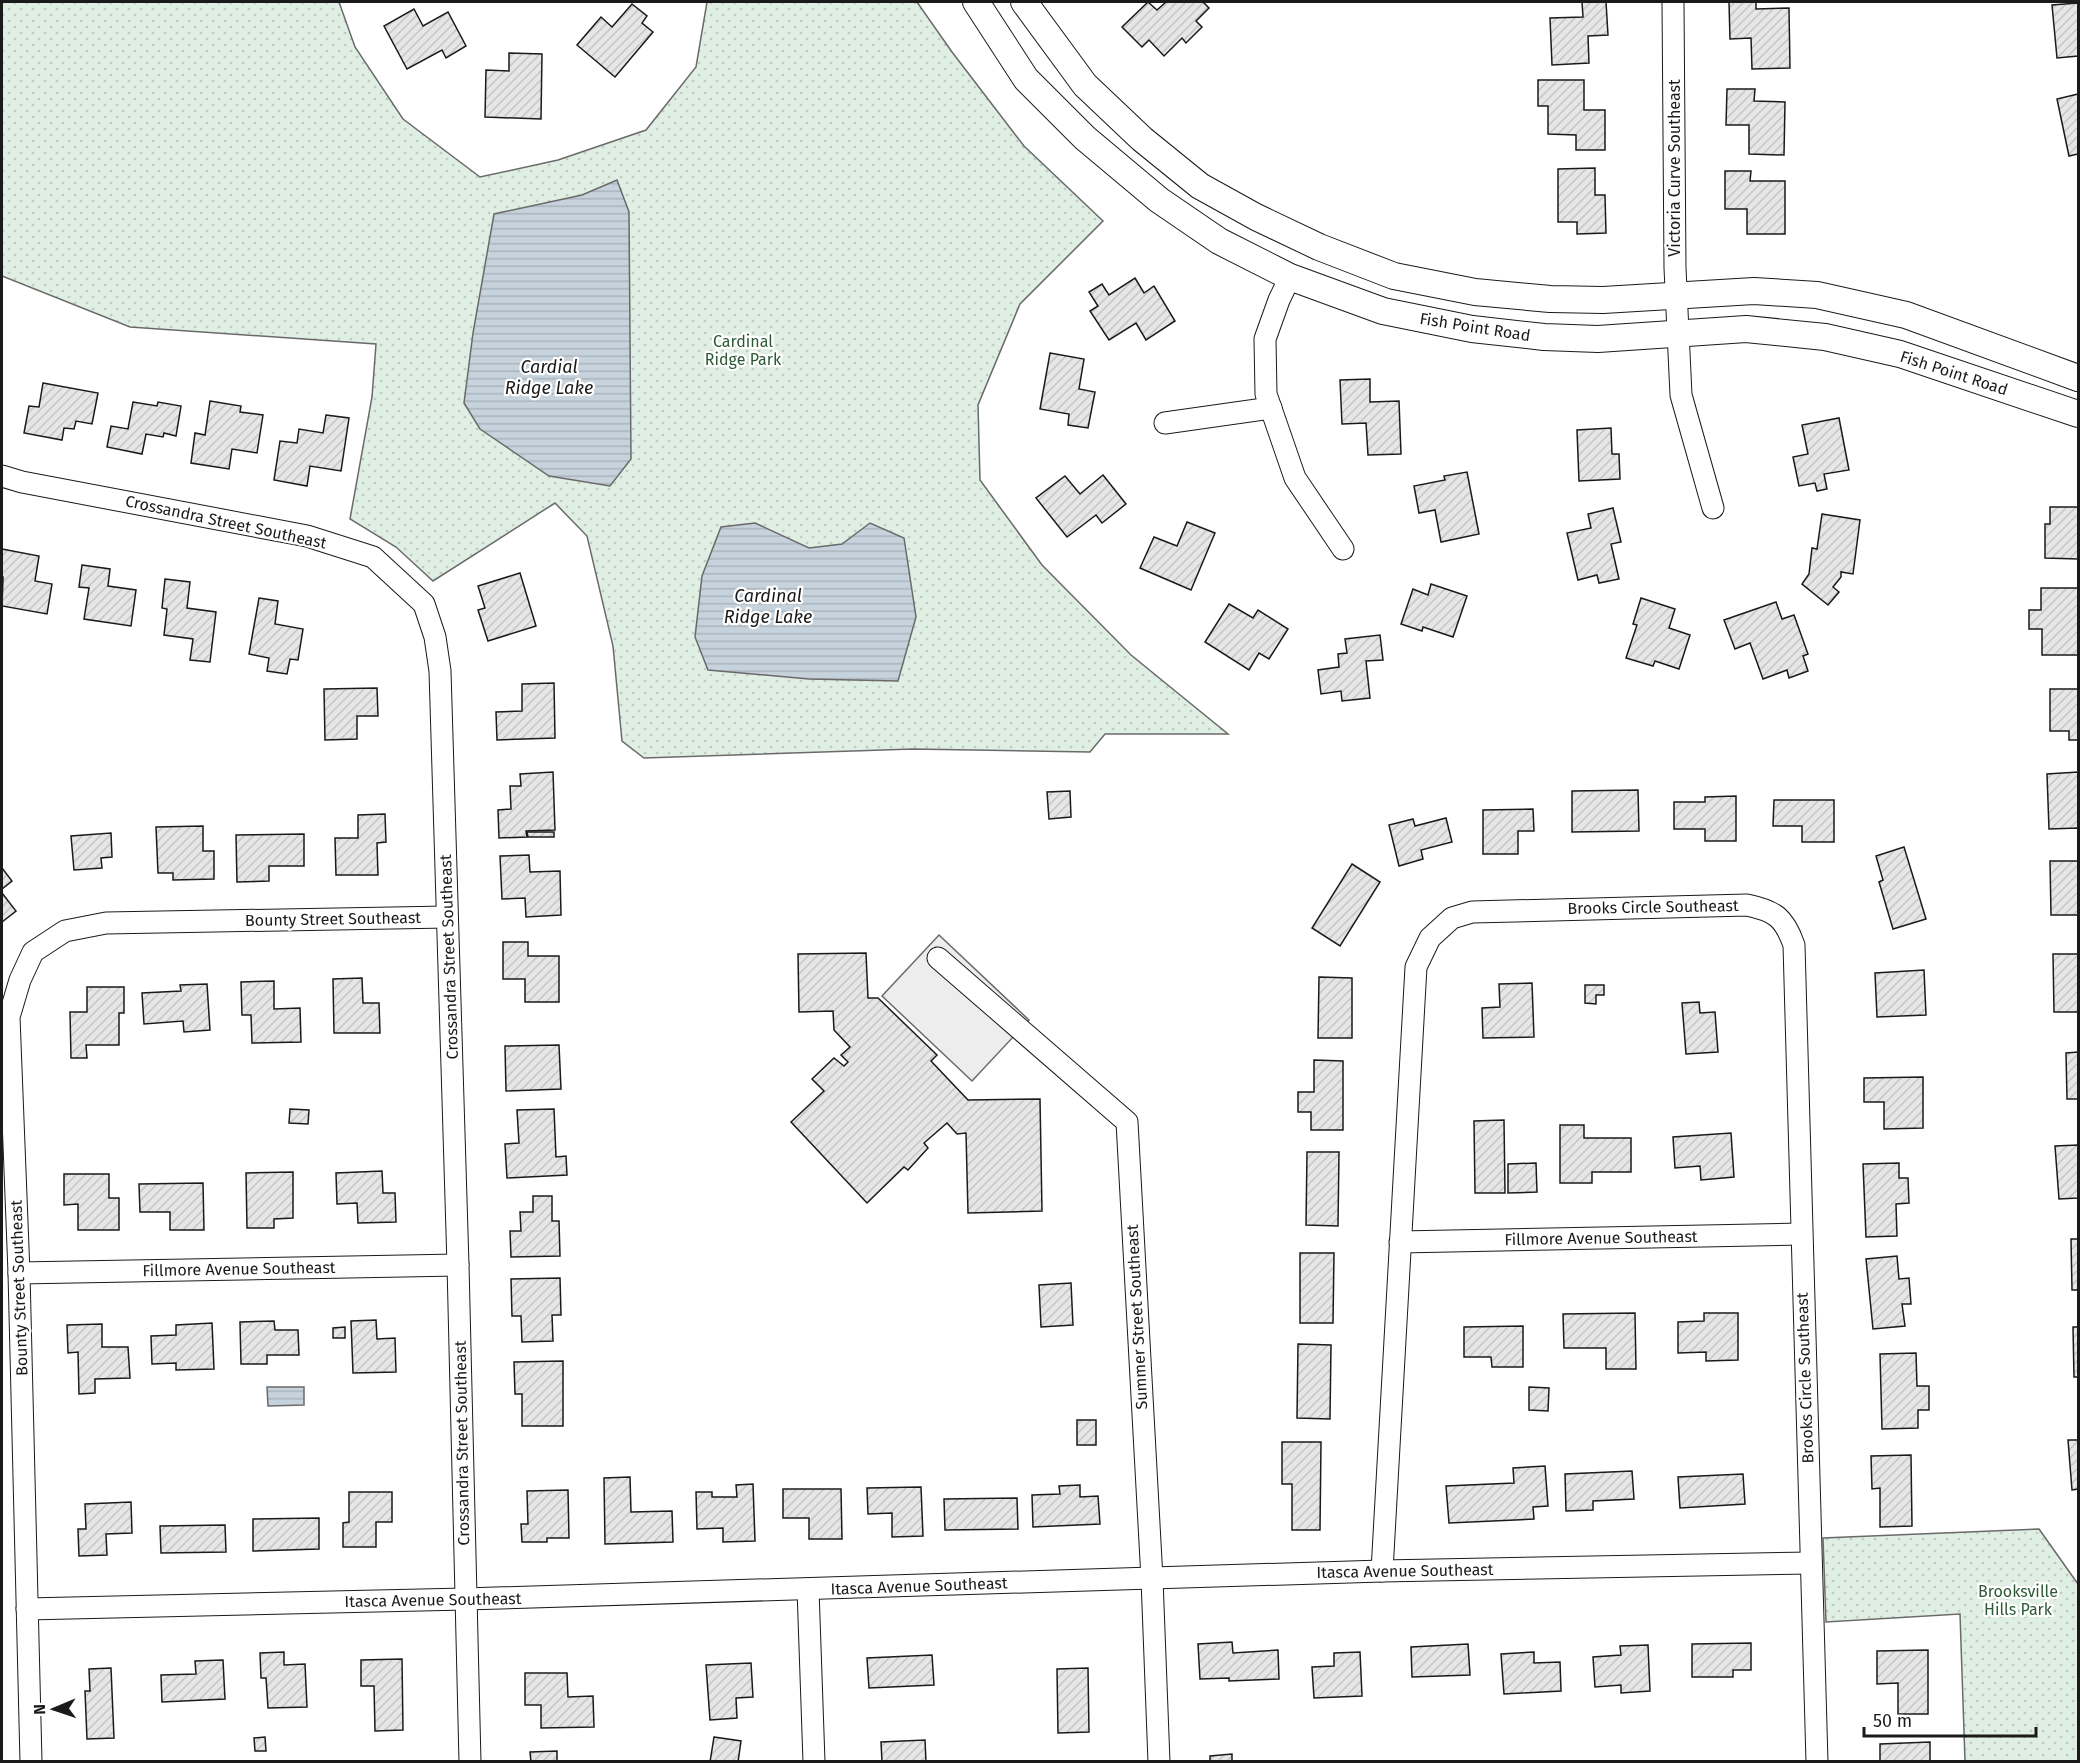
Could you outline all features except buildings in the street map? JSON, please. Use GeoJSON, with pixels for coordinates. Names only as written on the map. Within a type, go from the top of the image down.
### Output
{"type":"FeatureCollection","features":[{"type":"Feature","properties":{"kind":"street","name":"Fish Point Road"},"geometry":{"type":"LineString","coordinates":[[976,2],[1026,79],[1085,138],[1159,200],[1219,241],[1290,277],[1383,311],[1472,329],[1544,337],[1598,339],[1746,329],[1825,337],[1900,354],[2079,414]]}},
{"type":"Feature","properties":{"kind":"street"},"geometry":{"type":"LineString","coordinates":[[1024,2],[1085,85],[1142,139],[1200,186],[1319,247],[1394,276],[1475,292],[1550,299],[1603,300],[1754,291],[1817,295],[1906,315],[2079,378]]}},
{"type":"Feature","properties":{"kind":"street","name":"Victoria Curve Southeast"},"geometry":{"type":"LineString","coordinates":[[1673,2],[1675,296],[1681,395],[1713,508]]}},
{"type":"Feature","properties":{"kind":"street"},"geometry":{"type":"LineString","coordinates":[[1290,277],[1265,339],[1266,394],[1295,478],[1343,549]]}},
{"type":"Feature","properties":{"kind":"street"},"geometry":{"type":"LineString","coordinates":[[1165,423],[1271,408]]}},
{"type":"Feature","properties":{"kind":"street","name":"Crossandra Street Southeast"},"geometry":{"type":"LineString","coordinates":[[2,476],[22,482],[308,536],[373,557],[424,604],[435,637],[440,671],[470,1761]]}},
{"type":"Feature","properties":{"kind":"street","name":"Brooks Circle Southeast"},"geometry":{"type":"LineString","coordinates":[[1382,1571],[1416,968],[1430,938],[1452,918],[1472,912],[1747,905],[1764,908],[1778,915],[1788,928],[1794,945],[1817,1761]]}},
{"type":"Feature","properties":{"kind":"street","name":"Bounty Street Southeast"},"geometry":{"type":"LineString","coordinates":[[31,1761],[19,1273],[9,1017],[20,980],[33,952],[65,931],[106,923],[447,917]]}},
{"type":"Feature","properties":{"kind":"street","name":"Summer Street Southeast"},"geometry":{"type":"LineString","coordinates":[[938,958],[1127,1122],[1152,1579],[1159,1761]]}},
{"type":"Feature","properties":{"kind":"street","name":"Fillmore Avenue Southeast"},"geometry":{"type":"LineString","coordinates":[[1400,1242],[1801,1234]]}},
{"type":"Feature","properties":{"kind":"street","name":"Fillmore Avenue Southeast"},"geometry":{"type":"LineString","coordinates":[[19,1273],[458,1265]]}},
{"type":"Feature","properties":{"kind":"street","name":"Itasca Avenue Southeast"},"geometry":{"type":"LineString","coordinates":[[27,1609],[465,1599],[1382,1571],[1811,1563]]}},
{"type":"Feature","properties":{"kind":"street"},"geometry":{"type":"LineString","coordinates":[[808,1589],[814,1761]]}},
{"type":"Feature","properties":{"kind":"green space","name":"Cardinal Ridge Park"},"geometry":{"type":"Polygon","coordinates":[[[2,2],[339,2],[355,47],[403,119],[480,177],[558,160],[646,130],[696,67],[707,2],[917,2],[1024,146],[1103,221],[1020,304],[978,405],[980,480],[1042,565],[1131,655],[1228,734],[1105,734],[1090,752],[913,749],[644,758],[622,741],[613,646],[587,536],[555,503],[433,581],[396,547],[350,519],[372,397],[376,344],[130,327],[2,276],[2,2]]]}},
{"type":"Feature","properties":{"kind":"green space","name":"Brooksville Hills Park"},"geometry":{"type":"Polygon","coordinates":[[[2039,1529],[2078,1584],[2078,1761],[1965,1761],[1960,1614],[1826,1622],[1823,1538],[2039,1529]]]}},
{"type":"Feature","properties":{"kind":"shaded area"},"geometry":{"type":"Polygon","coordinates":[[[939,935],[1029,1020],[972,1081],[882,996],[939,935]]]}},
{"type":"Feature","properties":{"kind":"water","name":"Cardial Ridge Lake"},"geometry":{"type":"Polygon","coordinates":[[[617,180],[629,212],[631,459],[610,486],[549,476],[480,429],[464,403],[473,333],[494,214],[582,195],[617,180]]]}},
{"type":"Feature","properties":{"kind":"water","name":"Cardinal Ridge Lake"},"geometry":{"type":"Polygon","coordinates":[[[755,523],[809,548],[842,544],[870,523],[904,538],[916,617],[898,681],[809,679],[708,670],[695,637],[702,576],[721,527],[755,523]]]}},
{"type":"Feature","properties":{"kind":"water"},"geometry":{"type":"Polygon","coordinates":[[[267,1387],[304,1387],[304,1405],[268,1406],[267,1387]]]}}]}
